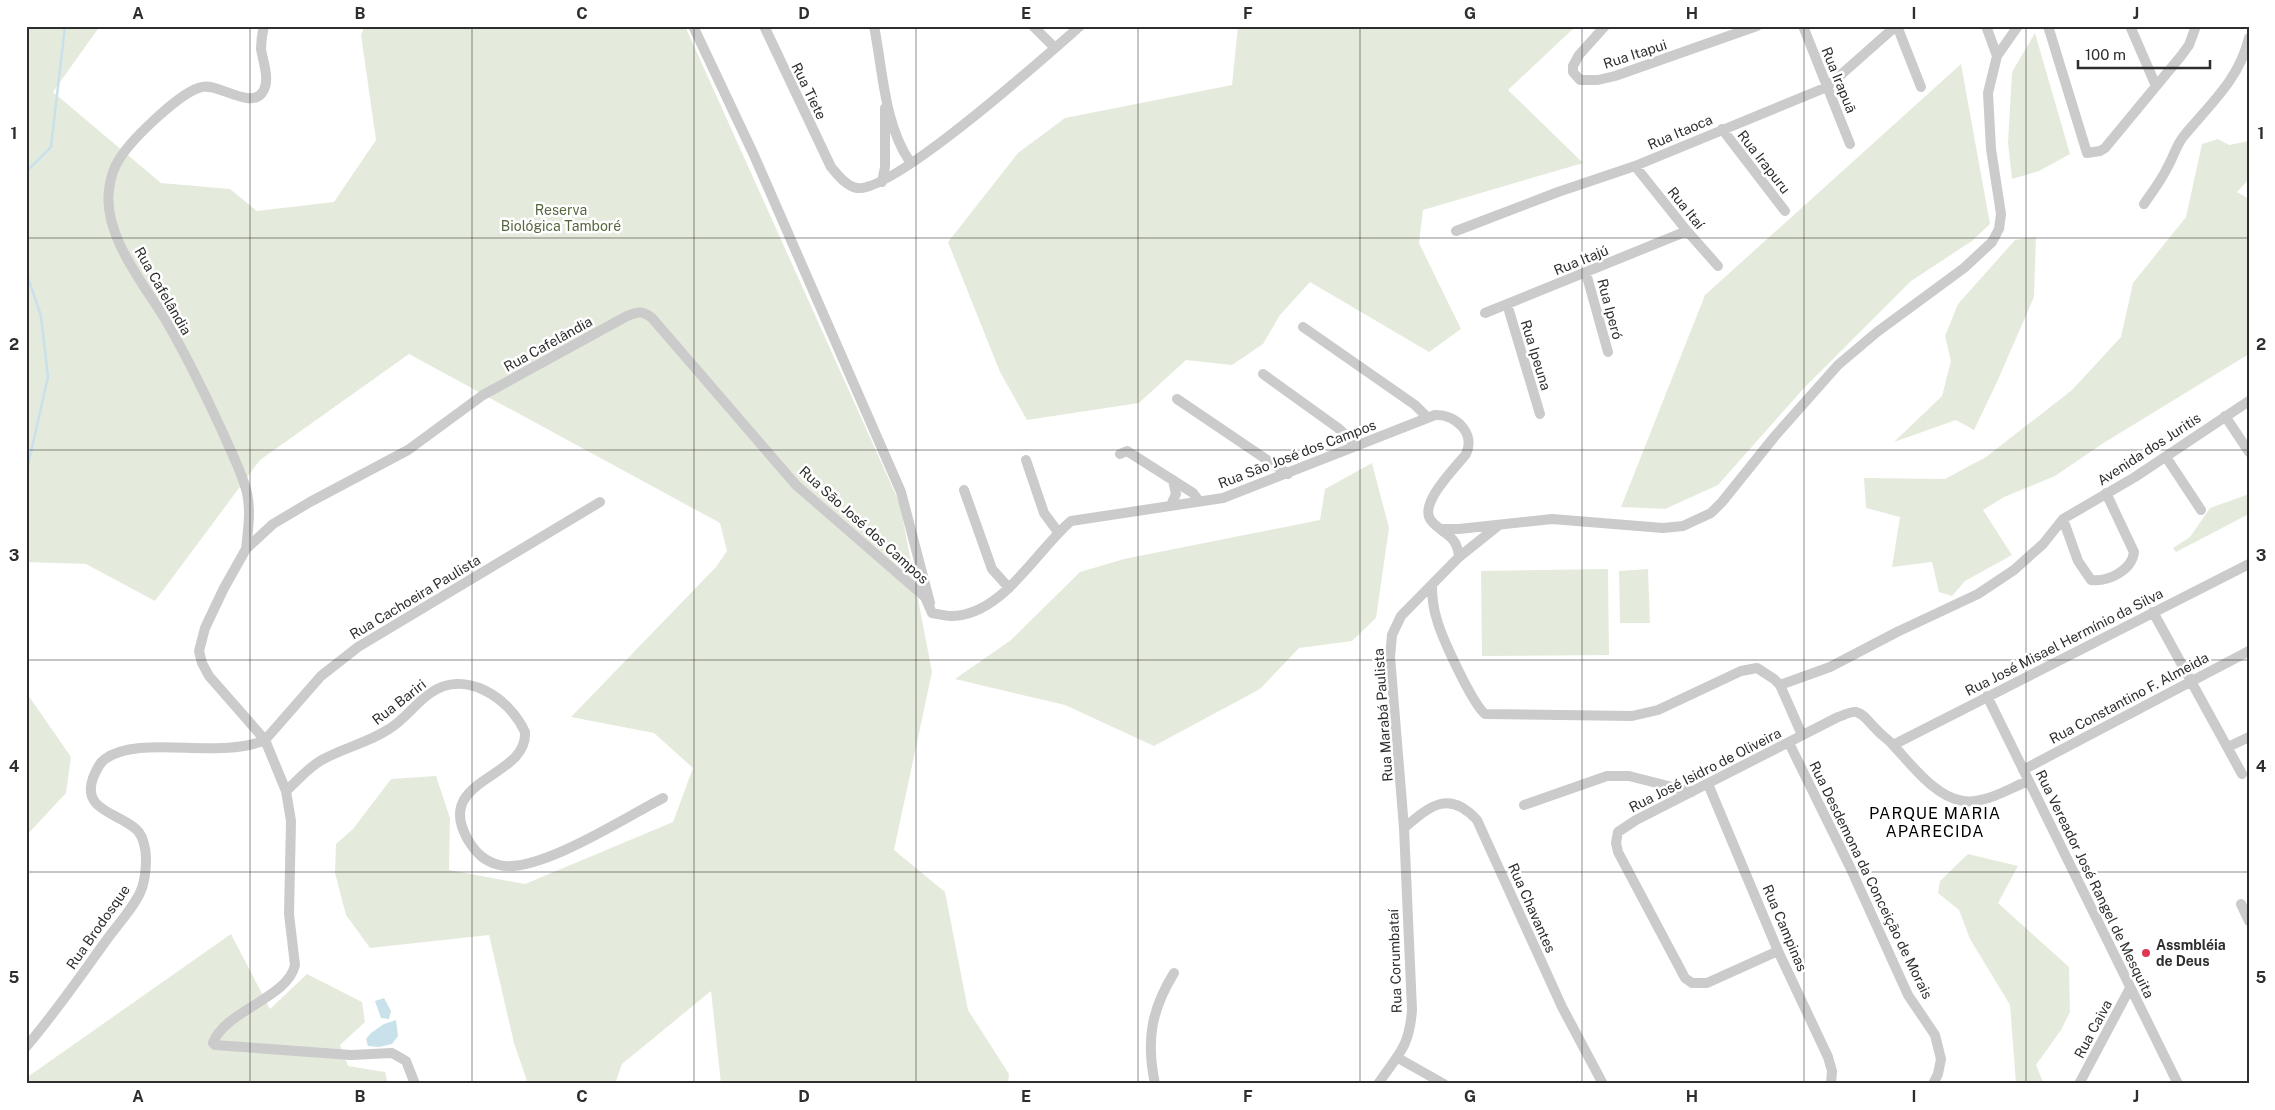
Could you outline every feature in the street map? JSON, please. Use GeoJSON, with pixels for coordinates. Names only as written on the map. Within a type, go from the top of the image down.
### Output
{"type":"FeatureCollection","features":[{"type":"Feature","properties":{"kind":"street","name":"Rua Cafelândia"},"geometry":{"type":"LineString","coordinates":[[246,549],[249,505],[241,474],[196,376],[164,319],[129,264],[109,210],[109,190],[120,158],[153,122],[183,96],[202,87],[210,86],[251,99],[259,96],[265,87],[266,81],[261,48],[264,26]]}},
{"type":"Feature","properties":{"kind":"street"},"geometry":{"type":"LineString","coordinates":[[694,26],[753,153],[901,492],[932,613]]}},
{"type":"Feature","properties":{"kind":"street","name":"Rua Tiete"},"geometry":{"type":"LineString","coordinates":[[764,26],[831,167],[849,185],[858,188],[882,182]]}},
{"type":"Feature","properties":{"kind":"street"},"geometry":{"type":"LineString","coordinates":[[874,26],[886,94],[897,136],[910,162]]}},
{"type":"Feature","properties":{"kind":"street"},"geometry":{"type":"LineString","coordinates":[[1033,26],[1055,48]]}},
{"type":"Feature","properties":{"kind":"street"},"geometry":{"type":"LineString","coordinates":[[882,182],[994,101],[1080,26]]}},
{"type":"Feature","properties":{"kind":"street","name":"Rua Itapui"},"geometry":{"type":"LineString","coordinates":[[1605,26],[1575,61],[1573,68],[1577,78],[1590,81],[1614,76],[1757,26]]}},
{"type":"Feature","properties":{"kind":"street","name":"Rua Irapuã"},"geometry":{"type":"LineString","coordinates":[[1802,26],[1850,144]]}},
{"type":"Feature","properties":{"kind":"street"},"geometry":{"type":"LineString","coordinates":[[1896,26],[1921,87]]}},
{"type":"Feature","properties":{"kind":"street","name":"Rua Itaoca"},"geometry":{"type":"LineString","coordinates":[[1456,232],[1558,192],[1635,166],[1827,87],[1896,26]]}},
{"type":"Feature","properties":{"kind":"street"},"geometry":{"type":"LineString","coordinates":[[1986,26],[1997,56]]}},
{"type":"Feature","properties":{"kind":"street"},"geometry":{"type":"LineString","coordinates":[[1441,529],[1552,519],[1663,528],[1683,526],[1698,521],[1711,513],[1775,436],[1838,365],[1877,332],[1964,268],[1992,242],[1999,229],[2001,214],[1992,149],[1988,93],[1997,56],[2018,26]]}},
{"type":"Feature","properties":{"kind":"street"},"geometry":{"type":"LineString","coordinates":[[2048,26],[2087,153],[2100,151],[2105,148],[2188,45],[2196,26]]}},
{"type":"Feature","properties":{"kind":"street"},"geometry":{"type":"LineString","coordinates":[[2130,26],[2156,86]]}},
{"type":"Feature","properties":{"kind":"street"},"geometry":{"type":"LineString","coordinates":[[2144,204],[2168,168],[2182,138],[2229,83],[2239,66],[2249,38]]}},
{"type":"Feature","properties":{"kind":"street"},"geometry":{"type":"LineString","coordinates":[[882,182],[886,157],[886,94]]}},
{"type":"Feature","properties":{"kind":"street","name":"Rua Irapuru"},"geometry":{"type":"LineString","coordinates":[[1722,129],[1785,211]]}},
{"type":"Feature","properties":{"kind":"street","name":"Rua Itaí"},"geometry":{"type":"LineString","coordinates":[[1635,166],[1687,231],[1718,266]]}},
{"type":"Feature","properties":{"kind":"street","name":"Rua Itajú"},"geometry":{"type":"LineString","coordinates":[[1484,313],[1687,231]]}},
{"type":"Feature","properties":{"kind":"street","name":"Rua Iperó"},"geometry":{"type":"LineString","coordinates":[[1586,273],[1608,352]]}},
{"type":"Feature","properties":{"kind":"street","name":"Rua Ipeuna"},"geometry":{"type":"LineString","coordinates":[[1507,304],[1540,414]]}},
{"type":"Feature","properties":{"kind":"street","name":"Rua Cafelândia"},"geometry":{"type":"LineString","coordinates":[[415,1084],[406,1061],[392,1053],[351,1055],[296,1052],[216,1046],[213,1043],[223,1029],[247,1009],[286,983],[293,973],[295,959],[289,914],[291,821],[286,791],[265,740],[208,676],[199,651],[205,628],[224,588],[246,549],[273,524],[310,502],[408,450],[484,395],[627,316],[640,312]]}},
{"type":"Feature","properties":{"kind":"street","name":"Rua São José dos Campos"},"geometry":{"type":"LineString","coordinates":[[640,312],[645,312],[652,318],[796,485],[925,597],[932,613],[952,616],[983,608],[1009,588],[1058,532],[1071,521],[1223,498],[1288,474],[1427,417],[1445,415],[1463,427],[1469,437],[1469,448],[1429,504],[1430,518],[1455,541],[1459,557]]}},
{"type":"Feature","properties":{"kind":"street"},"geometry":{"type":"LineString","coordinates":[[1303,327],[1410,402],[1427,417]]}},
{"type":"Feature","properties":{"kind":"street"},"geometry":{"type":"LineString","coordinates":[[1263,374],[1338,428],[1357,446]]}},
{"type":"Feature","properties":{"kind":"street"},"geometry":{"type":"LineString","coordinates":[[1177,399],[1288,474]]}},
{"type":"Feature","properties":{"kind":"street","name":"Avenida dos Juritis"},"geometry":{"type":"LineString","coordinates":[[2063,519],[2136,477],[2249,401]]}},
{"type":"Feature","properties":{"kind":"street"},"geometry":{"type":"LineString","coordinates":[[2225,416],[2249,452]]}},
{"type":"Feature","properties":{"kind":"street"},"geometry":{"type":"LineString","coordinates":[[1120,454],[1127,451],[1193,493],[1199,502]]}},
{"type":"Feature","properties":{"kind":"street"},"geometry":{"type":"LineString","coordinates":[[2166,457],[2201,510]]}},
{"type":"Feature","properties":{"kind":"street"},"geometry":{"type":"LineString","coordinates":[[1026,460],[1044,512],[1058,532]]}},
{"type":"Feature","properties":{"kind":"street"},"geometry":{"type":"LineString","coordinates":[[1171,505],[1176,494],[1173,480]]}},
{"type":"Feature","properties":{"kind":"street"},"geometry":{"type":"LineString","coordinates":[[964,490],[990,564],[1009,588]]}},
{"type":"Feature","properties":{"kind":"street"},"geometry":{"type":"LineString","coordinates":[[2063,519],[2078,561],[2091,580],[2098,581],[2121,573],[2133,559],[2134,552],[2106,493]]}},
{"type":"Feature","properties":{"kind":"street","name":"Rua Cachoeira Paulista"},"geometry":{"type":"LineString","coordinates":[[265,740],[321,676],[352,652],[600,502]]}},
{"type":"Feature","properties":{"kind":"street"},"geometry":{"type":"LineString","coordinates":[[1780,685],[1830,667],[1978,594],[2014,570],[2043,544],[2063,519]]}},
{"type":"Feature","properties":{"kind":"street","name":"Rua Marabá Paulista"},"geometry":{"type":"LineString","coordinates":[[1404,828],[1390,657],[1392,635],[1400,616],[1459,557],[1499,525]]}},
{"type":"Feature","properties":{"kind":"street","name":"Rua José Misael Hermínio da Silva"},"geometry":{"type":"LineString","coordinates":[[1893,744],[2249,564]]}},
{"type":"Feature","properties":{"kind":"street"},"geometry":{"type":"LineString","coordinates":[[1432,585],[1433,603],[1442,635],[1474,699],[1485,714],[1632,716],[1644,714],[1658,710],[1749,668],[1757,668],[1780,685],[1802,735]]}},
{"type":"Feature","properties":{"kind":"street"},"geometry":{"type":"LineString","coordinates":[[2153,612],[2242,774]]}},
{"type":"Feature","properties":{"kind":"street","name":"Rua Constantino F. Almeida"},"geometry":{"type":"LineString","coordinates":[[2023,770],[2249,651]]}},
{"type":"Feature","properties":{"kind":"street","name":"Rua Bariri"},"geometry":{"type":"LineString","coordinates":[[286,791],[309,769],[321,761],[390,729],[431,692],[446,685],[460,683],[493,694],[525,732],[525,738],[518,754],[473,788],[463,801],[460,816],[464,832],[473,848],[485,861],[502,866],[519,866],[544,858],[574,846],[663,798]]}},
{"type":"Feature","properties":{"kind":"street","name":"Rua Vereador José Rangel de Mesquita"},"geometry":{"type":"LineString","coordinates":[[1987,696],[2178,1084]]}},
{"type":"Feature","properties":{"kind":"street","name":"Rua José Isidro de Oliveira"},"geometry":{"type":"LineString","coordinates":[[1778,951],[1707,983],[1692,983],[1680,972],[1618,852],[1616,838],[1618,832],[1627,825],[1838,716],[1852,712],[1858,712],[1893,744],[1906,762],[1930,784],[1949,796],[1963,801],[1989,798],[2028,781]]}},
{"type":"Feature","properties":{"kind":"street"},"geometry":{"type":"LineString","coordinates":[[2228,747],[2249,737]]}},
{"type":"Feature","properties":{"kind":"street","name":"Rua Brodosque"},"geometry":{"type":"LineString","coordinates":[[26,1047],[46,1024],[142,889],[146,856],[143,841],[133,826],[103,810],[94,801],[91,792],[96,769],[104,759],[118,752],[134,748],[229,748],[256,744],[265,740]]}},
{"type":"Feature","properties":{"kind":"street","name":"Rua Desdemona da Conceição de Morais"},"geometry":{"type":"LineString","coordinates":[[1789,743],[1850,867],[1908,995],[1935,1035],[1941,1059],[1938,1074],[1933,1084]]}},
{"type":"Feature","properties":{"kind":"street"},"geometry":{"type":"LineString","coordinates":[[1524,806],[1594,779],[1620,775],[1692,792]]}},
{"type":"Feature","properties":{"kind":"street","name":"Rua Campinas"},"geometry":{"type":"LineString","coordinates":[[1708,784],[1778,951],[1828,1057],[1832,1071],[1831,1084]]}},
{"type":"Feature","properties":{"kind":"street","name":"Rua Chavantes"},"geometry":{"type":"LineString","coordinates":[[1404,828],[1430,807],[1440,804],[1459,804],[1468,809],[1477,820],[1542,966],[1603,1084]]}},
{"type":"Feature","properties":{"kind":"street","name":"Rua Corumbataí"},"geometry":{"type":"LineString","coordinates":[[1378,1084],[1398,1058],[1407,1040],[1412,1010],[1404,828]]}},
{"type":"Feature","properties":{"kind":"street"},"geometry":{"type":"LineString","coordinates":[[2240,904],[2249,920]]}},
{"type":"Feature","properties":{"kind":"street"},"geometry":{"type":"LineString","coordinates":[[1154,1084],[1150,1048],[1155,1010],[1160,995],[1174,973]]}},
{"type":"Feature","properties":{"kind":"street","name":"Rua Caiva"},"geometry":{"type":"LineString","coordinates":[[2079,1084],[2130,988]]}},
{"type":"Feature","properties":{"kind":"street"},"geometry":{"type":"LineString","coordinates":[[1398,1058],[1444,1084]]}},
{"type":"Feature","properties":{"kind":"green space","name":"Reserva Biológica Tamboré"},"geometry":{"type":"Polygon","coordinates":[[[26,26],[100,26],[53,92],[161,183],[230,189],[257,211],[334,202],[376,140],[361,35],[365,26],[685,26],[900,504],[932,672],[894,850],[945,892],[968,1010],[1009,1074],[1008,1084],[721,1084],[711,991],[622,1064],[615,1084],[528,1084],[514,1043],[489,935],[370,948],[346,915],[335,873],[336,844],[353,829],[391,779],[436,776],[450,818],[449,870],[525,884],[673,822],[693,768],[654,733],[571,717],[716,567],[727,551],[720,523],[409,354],[260,460],[155,601],[86,564],[26,562],[26,26]]]}},
{"type":"Feature","properties":{"kind":"green space"},"geometry":{"type":"Polygon","coordinates":[[[1238,26],[1576,26],[1508,90],[1583,163],[1423,210],[1419,243],[1461,329],[1429,352],[1310,282],[1280,315],[1263,344],[1232,365],[1186,360],[1139,403],[1027,420],[1000,372],[948,242],[1018,153],[1065,118],[1232,85],[1238,26]]]}},
{"type":"Feature","properties":{"kind":"green space"},"geometry":{"type":"Polygon","coordinates":[[[2035,33],[2070,154],[2039,171],[2012,179],[2008,143],[2012,72],[2035,33]]]}},
{"type":"Feature","properties":{"kind":"green space"},"geometry":{"type":"Polygon","coordinates":[[[1961,64],[1990,224],[1972,241],[1911,281],[1804,388],[1718,485],[1665,509],[1621,507],[1705,295],[1961,64]]]}},
{"type":"Feature","properties":{"kind":"green space"},"geometry":{"type":"Polygon","coordinates":[[[2218,139],[2229,145],[2249,141],[2249,179],[2237,192],[2249,199],[2249,354],[2102,444],[2055,476],[2004,497],[1983,510],[2012,555],[1965,581],[1952,596],[1939,592],[1932,562],[1892,567],[1900,517],[1866,508],[1864,478],[1945,479],[1986,457],[2072,390],[2121,337],[2133,283],[2186,217],[2202,144],[2218,139]]]}},
{"type":"Feature","properties":{"kind":"green space"},"geometry":{"type":"Polygon","coordinates":[[[2036,237],[2034,297],[1974,430],[1956,420],[1894,442],[1942,396],[1951,361],[1945,336],[1958,304],[2015,240],[2036,237]]]}},
{"type":"Feature","properties":{"kind":"green space"},"geometry":{"type":"Polygon","coordinates":[[[1372,463],[1389,528],[1376,618],[1352,641],[1299,648],[1260,689],[1154,746],[1065,705],[955,679],[1011,640],[1080,572],[1124,559],[1320,520],[1325,489],[1372,463]]]}},
{"type":"Feature","properties":{"kind":"green space"},"geometry":{"type":"Polygon","coordinates":[[[2249,494],[2249,514],[2176,552],[2173,548],[2190,537],[2210,508],[2249,494]]]}},
{"type":"Feature","properties":{"kind":"green space"},"geometry":{"type":"Polygon","coordinates":[[[1608,569],[1609,655],[1482,656],[1481,571],[1608,569]]]}},
{"type":"Feature","properties":{"kind":"green space"},"geometry":{"type":"Polygon","coordinates":[[[1648,569],[1650,623],[1620,623],[1619,571],[1648,569]]]}},
{"type":"Feature","properties":{"kind":"green space"},"geometry":{"type":"Polygon","coordinates":[[[26,692],[71,757],[66,793],[26,836],[26,692]]]}},
{"type":"Feature","properties":{"kind":"green space"},"geometry":{"type":"Polygon","coordinates":[[[1968,854],[2018,866],[1998,903],[2069,967],[2070,1012],[2061,1030],[2036,1065],[2044,1084],[2016,1084],[2010,1005],[1970,939],[1959,910],[1938,893],[1940,881],[1968,854]]]}},
{"type":"Feature","properties":{"kind":"green space"},"geometry":{"type":"Polygon","coordinates":[[[231,934],[270,1009],[307,974],[362,1002],[365,1022],[340,1045],[348,1066],[385,1072],[388,1084],[26,1084],[26,1078],[231,934]]]}},
{"type":"Feature","properties":{"kind":"water"},"geometry":{"type":"Polygon","coordinates":[[[384,998],[391,1011],[389,1019],[381,1018],[375,1001],[384,998]]]}},
{"type":"Feature","properties":{"kind":"water"},"geometry":{"type":"Polygon","coordinates":[[[396,1020],[398,1036],[392,1044],[379,1047],[368,1046],[366,1039],[371,1033],[384,1024],[396,1020]]]}},
{"type":"Feature","properties":{"kind":"waterway"},"geometry":{"type":"LineString","coordinates":[[26,172],[51,147],[65,26]]}},
{"type":"Feature","properties":{"kind":"waterway"},"geometry":{"type":"LineString","coordinates":[[26,272],[41,316],[48,377],[26,474]]}},
{"type":"Feature","properties":{"kind":"place","name":"Assmbléia de Deus"},"geometry":{"type":"Point","coordinates":[2146,953]}},
{"type":"Feature","properties":{"kind":"district","name":"PARQUE MARIA APARECIDA"},"geometry":{"type":"Point","coordinates":[1935,822]}}]}
